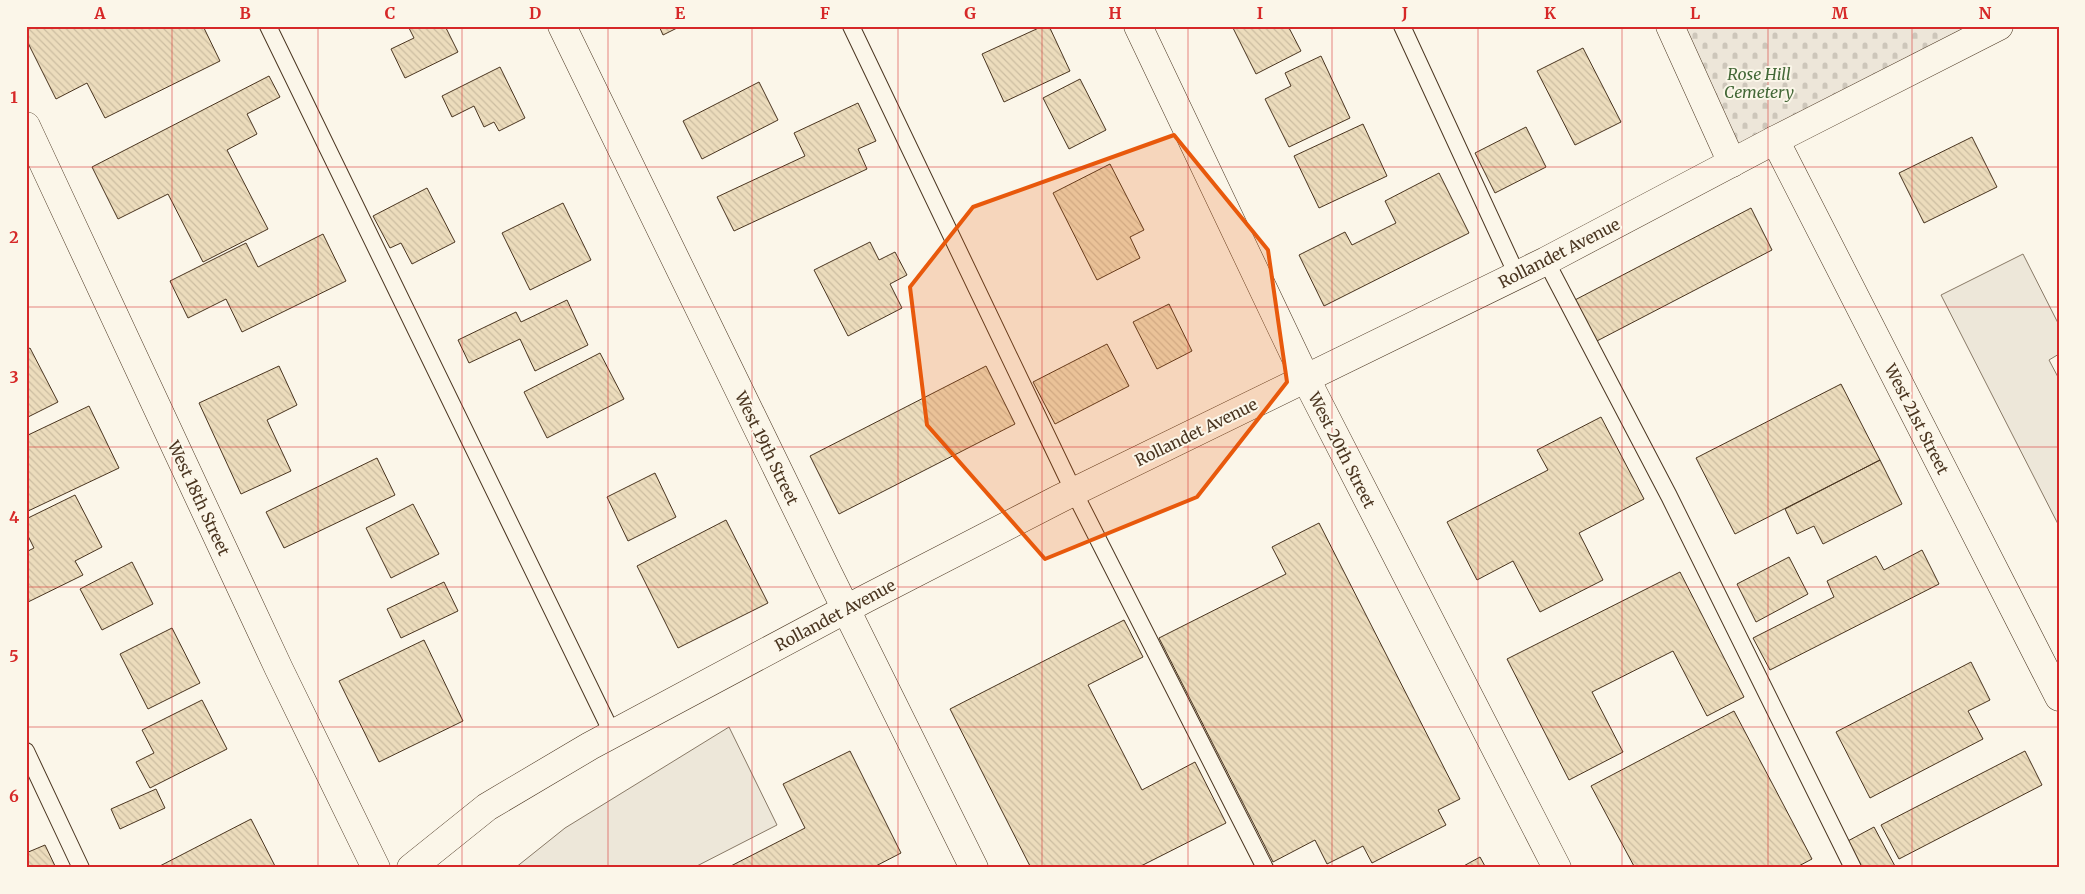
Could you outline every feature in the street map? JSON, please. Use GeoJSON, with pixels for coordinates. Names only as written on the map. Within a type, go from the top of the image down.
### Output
{"type":"FeatureCollection","features":[{"type":"Feature","properties":{"kind":"street","name":"West 19th Street"},"geometry":{"type":"LineString","coordinates":[[562,26],[974,868]]}},
{"type":"Feature","properties":{"kind":"street","name":"West 20th Street"},"geometry":{"type":"LineString","coordinates":[[1138,26],[1306,378],[1557,868]]}},
{"type":"Feature","properties":{"kind":"street"},"geometry":{"type":"LineString","coordinates":[[1670,26],[1732,163]]}},
{"type":"Feature","properties":{"kind":"street","name":"Rollandet Avenue"},"geometry":{"type":"LineString","coordinates":[[411,868],[487,808],[613,735],[846,609],[1074,492],[1546,261],[1775,140],[1999,26]]}},
{"type":"Feature","properties":{"kind":"street","name":"West 18th Street"},"geometry":{"type":"LineString","coordinates":[[26,126],[279,669],[376,868]]}},
{"type":"Feature","properties":{"kind":"street","name":"West 21st Street"},"geometry":{"type":"LineString","coordinates":[[1775,140],[2059,697]]}},
{"type":"Feature","properties":{"kind":"lane"},"geometry":{"type":"LineString","coordinates":[[268,26],[613,735]]}},
{"type":"Feature","properties":{"kind":"lane"},"geometry":{"type":"LineString","coordinates":[[851,26],[1074,492],[1265,868]]}},
{"type":"Feature","properties":{"kind":"lane"},"geometry":{"type":"LineString","coordinates":[[1402,26],[1517,275]]}},
{"type":"Feature","properties":{"kind":"lane"},"geometry":{"type":"LineString","coordinates":[[1546,261],[1669,496],[1853,868]]}},
{"type":"Feature","properties":{"kind":"lane"},"geometry":{"type":"LineString","coordinates":[[26,751],[81,868]]}},
{"type":"Feature","properties":{"kind":"highlighted area"},"geometry":{"type":"Polygon","coordinates":[[[1174,135],[1268,250],[1287,382],[1197,497],[1045,559],[927,425],[910,287],[973,207],[1174,135]]]}},
{"type":"Feature","properties":{"kind":"green space","name":"Rose Hill Cemetery"},"geometry":{"type":"Polygon","coordinates":[[[1670,26],[1999,26],[1732,163],[1670,26]]]}},
{"type":"Feature","properties":{"kind":"shaded area"},"geometry":{"type":"Polygon","coordinates":[[[2023,254],[2059,325],[2059,354],[2049,360],[2059,379],[2059,526],[1941,295],[2023,254]]]}},
{"type":"Feature","properties":{"kind":"shaded area"},"geometry":{"type":"Polygon","coordinates":[[[729,727],[777,825],[693,868],[515,868],[565,828],[729,727]]]}},
{"type":"Feature","properties":{"kind":"building"},"geometry":{"type":"Polygon","coordinates":[[[26,26],[203,26],[220,61],[105,118],[87,83],[56,99],[26,39],[26,26]]]}},
{"type":"Feature","properties":{"kind":"building"},"geometry":{"type":"Polygon","coordinates":[[[408,26],[445,26],[458,52],[405,78],[391,49],[414,38],[408,26]]]}},
{"type":"Feature","properties":{"kind":"building"},"geometry":{"type":"Polygon","coordinates":[[[659,26],[681,26],[663,35],[659,26]]]}},
{"type":"Feature","properties":{"kind":"building"},"geometry":{"type":"Polygon","coordinates":[[[1043,26],[1049,26],[1070,71],[1004,102],[982,54],[1043,26]]]}},
{"type":"Feature","properties":{"kind":"building"},"geometry":{"type":"Polygon","coordinates":[[[1232,26],[1288,26],[1301,51],[1256,74],[1232,26]]]}},
{"type":"Feature","properties":{"kind":"building"},"geometry":{"type":"Polygon","coordinates":[[[1583,48],[1621,122],[1575,145],[1537,71],[1583,48]]]}},
{"type":"Feature","properties":{"kind":"building"},"geometry":{"type":"Polygon","coordinates":[[[1321,56],[1350,118],[1289,147],[1265,99],[1291,86],[1285,73],[1321,56]]]}},
{"type":"Feature","properties":{"kind":"building"},"geometry":{"type":"Polygon","coordinates":[[[500,67],[525,118],[499,131],[494,122],[484,127],[474,106],[452,117],[442,96],[500,67]]]}},
{"type":"Feature","properties":{"kind":"building"},"geometry":{"type":"Polygon","coordinates":[[[269,76],[280,97],[247,114],[257,134],[227,150],[268,229],[203,262],[168,194],[118,219],[92,167],[269,76]]]}},
{"type":"Feature","properties":{"kind":"building"},"geometry":{"type":"Polygon","coordinates":[[[1080,79],[1106,130],[1069,149],[1043,98],[1080,79]]]}},
{"type":"Feature","properties":{"kind":"building"},"geometry":{"type":"Polygon","coordinates":[[[759,82],[778,120],[702,159],[683,121],[759,82]]]}},
{"type":"Feature","properties":{"kind":"building"},"geometry":{"type":"Polygon","coordinates":[[[858,103],[876,141],[858,149],[867,169],[734,231],[717,197],[805,156],[794,133],[858,103]]]}},
{"type":"Feature","properties":{"kind":"building"},"geometry":{"type":"Polygon","coordinates":[[[1363,124],[1387,176],[1319,208],[1294,156],[1363,124]]]}},
{"type":"Feature","properties":{"kind":"building"},"geometry":{"type":"Polygon","coordinates":[[[1526,127],[1546,167],[1495,193],[1475,153],[1526,127]]]}},
{"type":"Feature","properties":{"kind":"building"},"geometry":{"type":"Polygon","coordinates":[[[1972,137],[1997,187],[1924,223],[1899,173],[1972,137]]]}},
{"type":"Feature","properties":{"kind":"building"},"geometry":{"type":"Polygon","coordinates":[[[1110,164],[1144,230],[1130,237],[1140,258],[1097,280],[1053,193],[1110,164]]]}},
{"type":"Feature","properties":{"kind":"building"},"geometry":{"type":"Polygon","coordinates":[[[1439,173],[1469,233],[1324,306],[1299,255],[1345,232],[1352,245],[1396,223],[1385,201],[1439,173]]]}},
{"type":"Feature","properties":{"kind":"building"},"geometry":{"type":"Polygon","coordinates":[[[427,188],[455,242],[412,264],[401,243],[390,248],[373,216],[427,188]]]}},
{"type":"Feature","properties":{"kind":"building"},"geometry":{"type":"Polygon","coordinates":[[[563,203],[591,260],[530,290],[502,233],[563,203]]]}},
{"type":"Feature","properties":{"kind":"building"},"geometry":{"type":"Polygon","coordinates":[[[1751,208],[1772,250],[1595,342],[1573,301],[1751,208]]]}},
{"type":"Feature","properties":{"kind":"building"},"geometry":{"type":"Polygon","coordinates":[[[323,234],[346,281],[242,332],[226,299],[188,318],[170,281],[246,243],[258,267],[323,234]]]}},
{"type":"Feature","properties":{"kind":"building"},"geometry":{"type":"Polygon","coordinates":[[[870,242],[879,260],[895,252],[907,275],[890,284],[902,308],[848,336],[814,270],[870,242]]]}},
{"type":"Feature","properties":{"kind":"building"},"geometry":{"type":"Polygon","coordinates":[[[567,300],[588,345],[535,371],[520,339],[469,363],[458,340],[516,312],[521,322],[567,300]]]}},
{"type":"Feature","properties":{"kind":"building"},"geometry":{"type":"Polygon","coordinates":[[[1169,304],[1192,351],[1157,369],[1133,322],[1169,304]]]}},
{"type":"Feature","properties":{"kind":"building"},"geometry":{"type":"Polygon","coordinates":[[[1107,344],[1129,386],[1055,424],[1033,382],[1107,344]]]}},
{"type":"Feature","properties":{"kind":"building"},"geometry":{"type":"Polygon","coordinates":[[[30,348],[58,402],[26,418],[26,350],[30,348]]]}},
{"type":"Feature","properties":{"kind":"building"},"geometry":{"type":"Polygon","coordinates":[[[600,353],[624,399],[547,438],[524,392],[600,353]]]}},
{"type":"Feature","properties":{"kind":"building"},"geometry":{"type":"Polygon","coordinates":[[[279,366],[297,405],[267,420],[291,471],[241,494],[199,403],[279,366]]]}},
{"type":"Feature","properties":{"kind":"building"},"geometry":{"type":"Polygon","coordinates":[[[986,366],[1015,424],[839,514],[810,456],[986,366]]]}},
{"type":"Feature","properties":{"kind":"building"},"geometry":{"type":"Polygon","coordinates":[[[1841,384],[1880,460],[1735,534],[1696,458],[1841,384]]]}},
{"type":"Feature","properties":{"kind":"building"},"geometry":{"type":"Polygon","coordinates":[[[89,406],[119,468],[26,512],[26,436],[89,406]]]}},
{"type":"Feature","properties":{"kind":"building"},"geometry":{"type":"Polygon","coordinates":[[[1601,417],[1644,499],[1579,533],[1603,580],[1540,612],[1513,561],[1477,580],[1447,522],[1548,470],[1537,450],[1601,417]]]}},
{"type":"Feature","properties":{"kind":"building"},"geometry":{"type":"Polygon","coordinates":[[[377,458],[395,495],[284,548],[266,512],[377,458]]]}},
{"type":"Feature","properties":{"kind":"building"},"geometry":{"type":"Polygon","coordinates":[[[1880,460],[1902,504],[1823,544],[1814,526],[1797,534],[1785,509],[1880,460]]]}},
{"type":"Feature","properties":{"kind":"building"},"geometry":{"type":"Polygon","coordinates":[[[655,473],[676,517],[628,541],[607,497],[655,473]]]}},
{"type":"Feature","properties":{"kind":"building"},"geometry":{"type":"Polygon","coordinates":[[[75,495],[102,547],[75,561],[83,575],[26,603],[26,552],[34,548],[26,532],[26,519],[75,495]]]}},
{"type":"Feature","properties":{"kind":"building"},"geometry":{"type":"Polygon","coordinates":[[[413,504],[439,554],[391,578],[366,528],[413,504]]]}},
{"type":"Feature","properties":{"kind":"building"},"geometry":{"type":"Polygon","coordinates":[[[726,520],[768,603],[678,648],[637,566],[726,520]]]}},
{"type":"Feature","properties":{"kind":"building"},"geometry":{"type":"Polygon","coordinates":[[[1319,523],[1460,799],[1438,810],[1446,825],[1372,863],[1363,846],[1327,864],[1315,840],[1273,862],[1159,638],[1286,574],[1272,547],[1319,523]]]}},
{"type":"Feature","properties":{"kind":"building"},"geometry":{"type":"Polygon","coordinates":[[[1922,550],[1939,584],[1770,670],[1753,638],[1834,597],[1827,581],[1876,556],[1884,570],[1922,550]]]}},
{"type":"Feature","properties":{"kind":"building"},"geometry":{"type":"Polygon","coordinates":[[[1789,557],[1808,594],[1756,622],[1737,584],[1789,557]]]}},
{"type":"Feature","properties":{"kind":"building"},"geometry":{"type":"Polygon","coordinates":[[[132,562],[153,604],[102,630],[80,589],[132,562]]]}},
{"type":"Feature","properties":{"kind":"building"},"geometry":{"type":"Polygon","coordinates":[[[1680,572],[1744,697],[1707,716],[1673,651],[1592,692],[1623,752],[1569,780],[1507,659],[1680,572]]]}},
{"type":"Feature","properties":{"kind":"building"},"geometry":{"type":"Polygon","coordinates":[[[444,582],[458,611],[401,638],[387,609],[444,582]]]}},
{"type":"Feature","properties":{"kind":"building"},"geometry":{"type":"Polygon","coordinates":[[[1124,620],[1143,657],[1088,685],[1142,790],[1195,762],[1226,823],[1137,868],[1031,868],[950,709],[1124,620]]]}},
{"type":"Feature","properties":{"kind":"building"},"geometry":{"type":"Polygon","coordinates":[[[172,628],[200,683],[148,709],[120,654],[172,628]]]}},
{"type":"Feature","properties":{"kind":"building"},"geometry":{"type":"Polygon","coordinates":[[[424,640],[463,721],[379,762],[339,681],[424,640]]]}},
{"type":"Feature","properties":{"kind":"building"},"geometry":{"type":"Polygon","coordinates":[[[1971,662],[1990,700],[1968,711],[1983,739],[1870,798],[1836,732],[1971,662]]]}},
{"type":"Feature","properties":{"kind":"building"},"geometry":{"type":"Polygon","coordinates":[[[202,700],[227,749],[150,788],[136,762],[154,753],[142,730],[202,700]]]}},
{"type":"Feature","properties":{"kind":"building"},"geometry":{"type":"Polygon","coordinates":[[[1734,711],[1812,859],[1795,868],[1635,868],[1591,786],[1734,711]]]}},
{"type":"Feature","properties":{"kind":"building"},"geometry":{"type":"Polygon","coordinates":[[[850,751],[901,853],[872,868],[727,868],[805,828],[783,784],[850,751]]]}},
{"type":"Feature","properties":{"kind":"building"},"geometry":{"type":"Polygon","coordinates":[[[2025,751],[2042,785],[1899,859],[1881,825],[2025,751]]]}},
{"type":"Feature","properties":{"kind":"building"},"geometry":{"type":"Polygon","coordinates":[[[156,789],[165,808],[120,829],[111,809],[156,789]]]}},
{"type":"Feature","properties":{"kind":"building"},"geometry":{"type":"Polygon","coordinates":[[[251,819],[276,868],[156,868],[251,819]]]}},
{"type":"Feature","properties":{"kind":"building"},"geometry":{"type":"Polygon","coordinates":[[[1874,827],[1896,868],[1860,868],[1846,842],[1874,827]]]}},
{"type":"Feature","properties":{"kind":"building"},"geometry":{"type":"Polygon","coordinates":[[[45,845],[56,868],[26,868],[26,853],[45,845]]]}},
{"type":"Feature","properties":{"kind":"building"},"geometry":{"type":"Polygon","coordinates":[[[1480,857],[1486,868],[1460,868],[1480,857]]]}}]}
